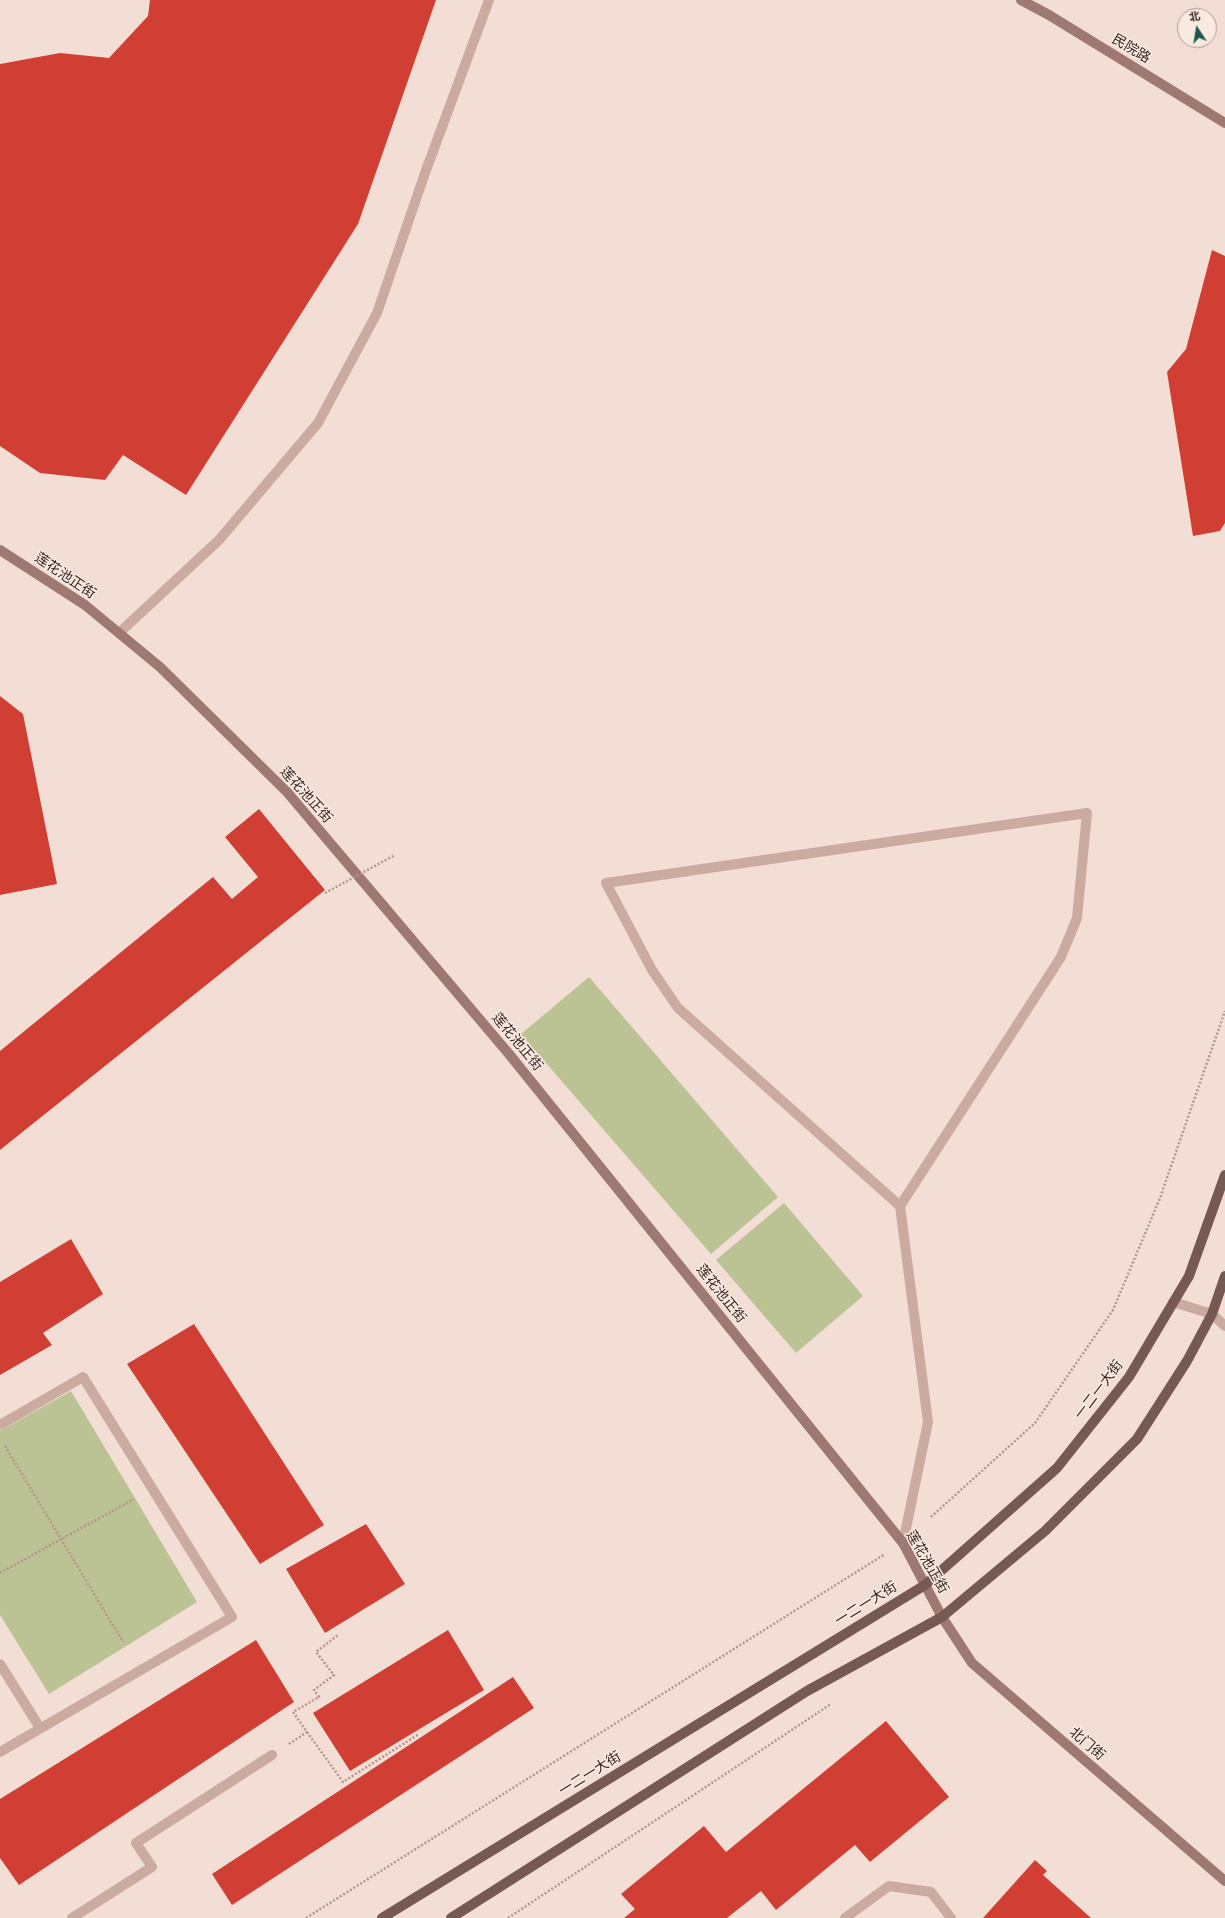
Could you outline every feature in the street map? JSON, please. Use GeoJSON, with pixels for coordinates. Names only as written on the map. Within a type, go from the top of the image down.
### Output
{"type":"FeatureCollection","features":[{"type":"Feature","properties":{"kind":"main road","name":"民院路"},"geometry":{"type":"LineString","coordinates":[[1021,0],[1049,15],[1225,123]]}},
{"type":"Feature","properties":{"kind":"main road","name":"莲花池正街"},"geometry":{"type":"LineString","coordinates":[[0,550],[85,605],[160,667],[286,792],[509,1054],[903,1543],[942,1617]]}},
{"type":"Feature","properties":{"kind":"main road","name":"一二一大街"},"geometry":{"type":"LineString","coordinates":[[382,1918],[925,1585],[1057,1468],[1129,1377],[1189,1276],[1225,1175]]}},
{"type":"Feature","properties":{"kind":"main road"},"geometry":{"type":"LineString","coordinates":[[451,1918],[807,1691],[942,1617],[1045,1531],[1136,1439],[1186,1361],[1212,1314],[1225,1276]]}},
{"type":"Feature","properties":{"kind":"main road","name":"北门街"},"geometry":{"type":"LineString","coordinates":[[942,1617],[972,1663],[1225,1881]]}},
{"type":"Feature","properties":{"kind":"lane"},"geometry":{"type":"LineString","coordinates":[[119,633],[219,540],[318,424],[377,313],[425,173],[489,0]]}},
{"type":"Feature","properties":{"kind":"lane"},"geometry":{"type":"LineString","coordinates":[[900,1206],[678,1008],[652,970],[606,884],[1087,813],[1076,918],[1061,957],[900,1206],[928,1422],[903,1543]]}},
{"type":"Feature","properties":{"kind":"lane"},"geometry":{"type":"LineString","coordinates":[[1174,1302],[1212,1314],[1225,1326]]}},
{"type":"Feature","properties":{"kind":"lane"},"geometry":{"type":"LineString","coordinates":[[0,1425],[83,1377],[232,1617],[0,1752]]}},
{"type":"Feature","properties":{"kind":"lane"},"geometry":{"type":"LineString","coordinates":[[0,1664],[40,1728]]}},
{"type":"Feature","properties":{"kind":"lane"},"geometry":{"type":"LineString","coordinates":[[72,1918],[152,1867],[136,1843],[272,1755]]}},
{"type":"Feature","properties":{"kind":"lane"},"geometry":{"type":"LineString","coordinates":[[844,1918],[888,1886],[931,1892],[950,1918]]}},
{"type":"Feature","properties":{"kind":"path"},"geometry":{"type":"LineString","coordinates":[[325,893],[395,855]]}},
{"type":"Feature","properties":{"kind":"path"},"geometry":{"type":"LineString","coordinates":[[306,1918],[903,1543],[1035,1423],[1114,1310],[1160,1198],[1225,1011]]}},
{"type":"Feature","properties":{"kind":"path"},"geometry":{"type":"LineString","coordinates":[[4,1444],[123,1642]]}},
{"type":"Feature","properties":{"kind":"path"},"geometry":{"type":"LineString","coordinates":[[0,1573],[153,1489]]}},
{"type":"Feature","properties":{"kind":"path"},"geometry":{"type":"LineString","coordinates":[[338,1635],[316,1652],[334,1675],[314,1690],[319,1697],[293,1712],[343,1782],[419,1734]]}},
{"type":"Feature","properties":{"kind":"path"},"geometry":{"type":"LineString","coordinates":[[508,1918],[834,1703]]}},
{"type":"Feature","properties":{"kind":"path"},"geometry":{"type":"LineString","coordinates":[[272,1755],[307,1732]]}},
{"type":"Feature","properties":{"kind":"green space"},"geometry":{"type":"Polygon","coordinates":[[[589,977],[778,1197],[711,1254],[521,1034],[589,977]]]}},
{"type":"Feature","properties":{"kind":"green space"},"geometry":{"type":"Polygon","coordinates":[[[784,1203],[863,1296],[796,1353],[716,1260],[784,1203]]]}},
{"type":"Feature","properties":{"kind":"green space"},"geometry":{"type":"Polygon","coordinates":[[[71,1391],[197,1602],[49,1694],[0,1615],[0,1431],[71,1391]]]}},
{"type":"Feature","properties":{"kind":"building"},"geometry":{"type":"Polygon","coordinates":[[[150,0],[436,0],[358,224],[186,495],[123,455],[105,480],[40,473],[0,446],[0,64],[60,53],[109,58],[148,16],[150,0]]]}},
{"type":"Feature","properties":{"kind":"building"},"geometry":{"type":"Polygon","coordinates":[[[1212,250],[1225,256],[1225,523],[1220,531],[1193,536],[1167,372],[1186,349],[1212,250]]]}},
{"type":"Feature","properties":{"kind":"building"},"geometry":{"type":"Polygon","coordinates":[[[0,696],[23,714],[57,884],[0,895],[0,696]]]}},
{"type":"Feature","properties":{"kind":"building"},"geometry":{"type":"Polygon","coordinates":[[[259,809],[325,890],[0,1150],[0,1051],[213,877],[232,899],[258,877],[225,837],[259,809]]]}},
{"type":"Feature","properties":{"kind":"building"},"geometry":{"type":"Polygon","coordinates":[[[71,1239],[103,1294],[43,1333],[52,1345],[0,1375],[0,1282],[71,1239]]]}},
{"type":"Feature","properties":{"kind":"building"},"geometry":{"type":"Polygon","coordinates":[[[194,1324],[324,1525],[260,1564],[127,1364],[194,1324]]]}},
{"type":"Feature","properties":{"kind":"building"},"geometry":{"type":"Polygon","coordinates":[[[366,1524],[405,1584],[325,1633],[286,1569],[366,1524]]]}},
{"type":"Feature","properties":{"kind":"building"},"geometry":{"type":"Polygon","coordinates":[[[448,1630],[484,1690],[350,1771],[313,1713],[448,1630]]]}},
{"type":"Feature","properties":{"kind":"building"},"geometry":{"type":"Polygon","coordinates":[[[256,1640],[294,1702],[19,1885],[0,1858],[0,1799],[256,1640]]]}},
{"type":"Feature","properties":{"kind":"building"},"geometry":{"type":"Polygon","coordinates":[[[513,1677],[534,1708],[232,1905],[212,1874],[513,1677]]]}},
{"type":"Feature","properties":{"kind":"building"},"geometry":{"type":"Polygon","coordinates":[[[886,1721],[949,1797],[870,1862],[855,1845],[776,1910],[761,1891],[727,1918],[624,1918],[635,1909],[621,1894],[704,1826],[726,1852],[886,1721]]]}},
{"type":"Feature","properties":{"kind":"building"},"geometry":{"type":"Polygon","coordinates":[[[1035,1860],[1047,1871],[1043,1875],[1091,1918],[983,1918],[1035,1860]]]}}]}
